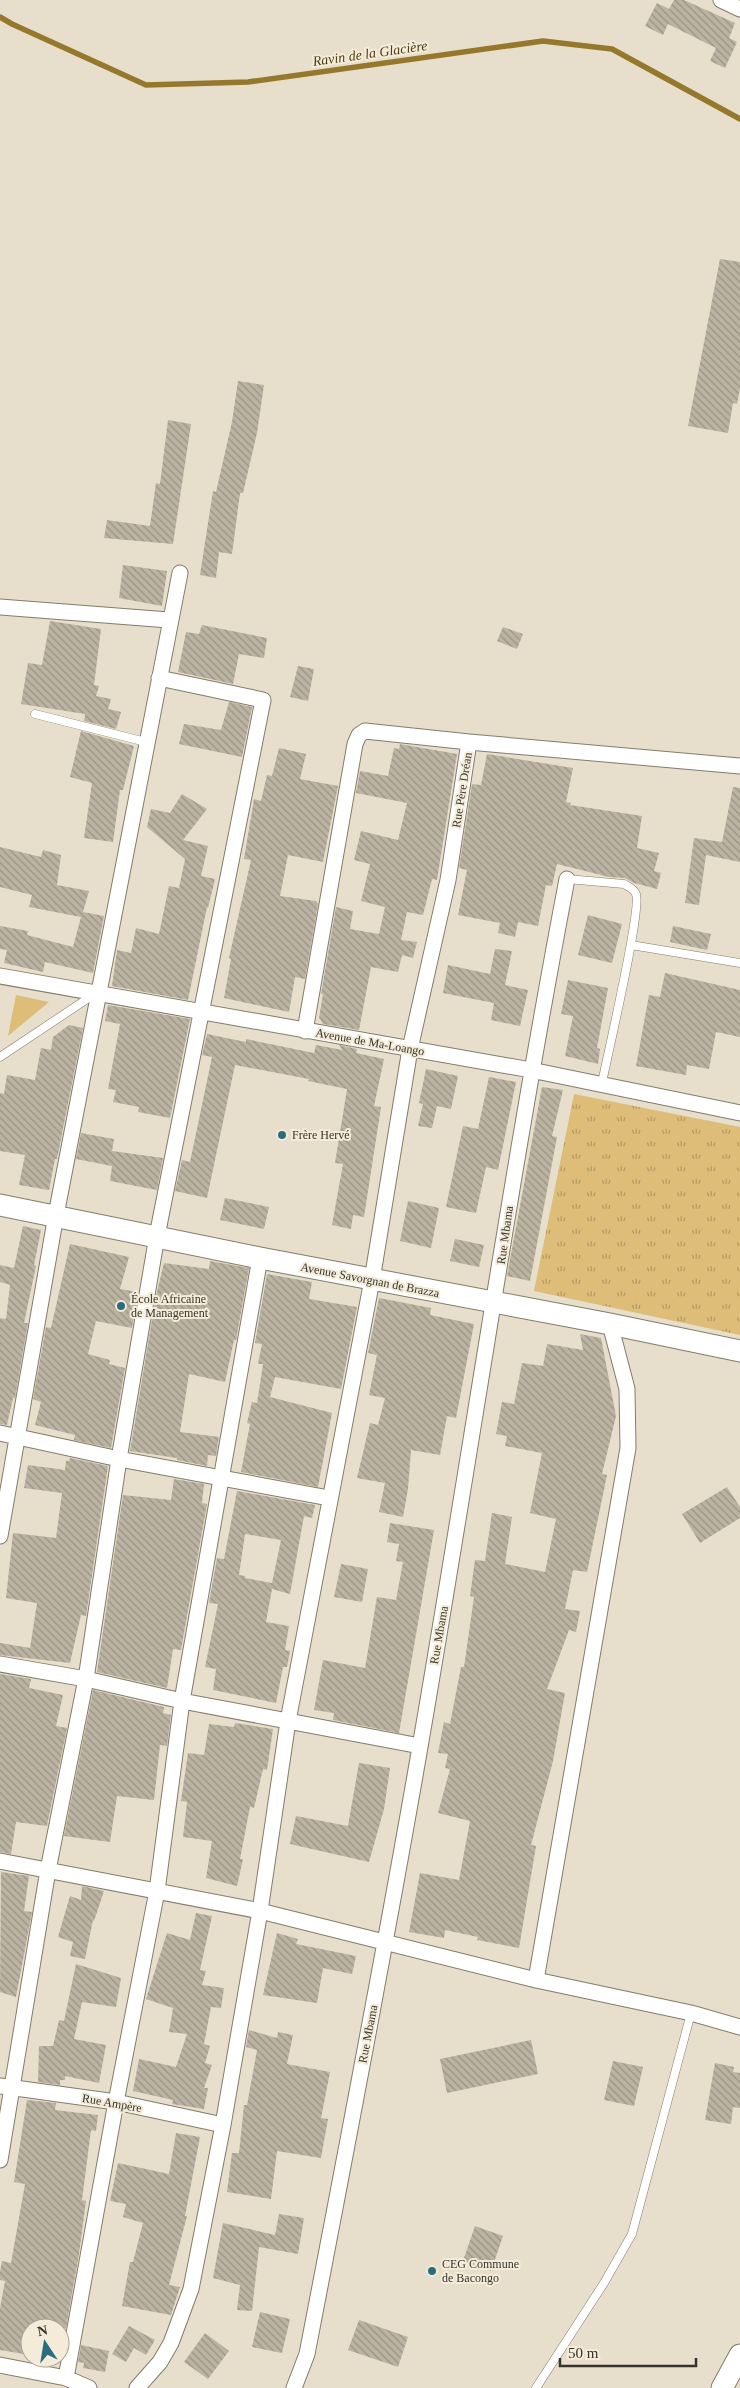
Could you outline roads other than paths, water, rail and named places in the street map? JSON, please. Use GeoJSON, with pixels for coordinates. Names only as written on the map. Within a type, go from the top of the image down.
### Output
{"type":"FeatureCollection","features":[{"type":"Feature","properties":{"kind":"main road","name":"Avenue Savorgnan de Brazza"},"geometry":{"type":"LineString","coordinates":[[0,1205],[260,1258],[495,1304],[610,1324],[740,1351]]}},
{"type":"Feature","properties":{"kind":"main road"},"geometry":{"type":"LineString","coordinates":[[722,2388],[740,2355]]}},
{"type":"Feature","properties":{"kind":"street"},"geometry":{"type":"LineString","coordinates":[[721,0],[740,9]]}},
{"type":"Feature","properties":{"kind":"street"},"geometry":{"type":"LineString","coordinates":[[0,1536],[56,1215],[169,620],[180,573]]}},
{"type":"Feature","properties":{"kind":"street"},"geometry":{"type":"LineString","coordinates":[[0,607],[169,620]]}},
{"type":"Feature","properties":{"kind":"street"},"geometry":{"type":"LineString","coordinates":[[0,2160],[6,2087],[86,1679],[119,1459],[156,1236],[263,700],[159,678]]}},
{"type":"Feature","properties":{"kind":"street"},"geometry":{"type":"LineString","coordinates":[[304,1031],[355,744],[359,735],[365,730],[470,742],[740,766]]}},
{"type":"Feature","properties":{"kind":"street","name":"Rue Père Dréan"},"geometry":{"type":"LineString","coordinates":[[137,2388],[160,2362],[182,2318],[191,2289],[223,2125],[260,1911],[288,1721],[372,1280],[410,1049],[448,880],[470,742]]}},
{"type":"Feature","properties":{"kind":"street","name":"Rue Mbama"},"geometry":{"type":"LineString","coordinates":[[294,2388],[307,2354],[386,1943],[495,1304],[531,1070],[567,878]]}},
{"type":"Feature","properties":{"kind":"street","name":"Avenue de Ma-Loango"},"geometry":{"type":"LineString","coordinates":[[0,978],[98,992],[304,1031],[531,1070],[602,1083],[740,1113]]}},
{"type":"Feature","properties":{"kind":"street"},"geometry":{"type":"LineString","coordinates":[[66,2378],[116,2102],[157,1891],[182,1701],[260,1258]]}},
{"type":"Feature","properties":{"kind":"street"},"geometry":{"type":"LineString","coordinates":[[536,1980],[628,1448],[627,1389],[610,1324]]}},
{"type":"Feature","properties":{"kind":"street"},"geometry":{"type":"LineString","coordinates":[[0,1433],[119,1459],[329,1498]]}},
{"type":"Feature","properties":{"kind":"street"},"geometry":{"type":"LineString","coordinates":[[0,1664],[86,1679],[182,1701],[420,1746]]}},
{"type":"Feature","properties":{"kind":"street"},"geometry":{"type":"LineString","coordinates":[[0,1861],[260,1911],[536,1980],[691,2013],[740,2026]]}},
{"type":"Feature","properties":{"kind":"street","name":"Rue Ampère"},"geometry":{"type":"LineString","coordinates":[[6,2087],[116,2102],[223,2125]]}},
{"type":"Feature","properties":{"kind":"street"},"geometry":{"type":"LineString","coordinates":[[0,2365],[66,2378],[89,2388]]}},
{"type":"Feature","properties":{"kind":"lane"},"geometry":{"type":"LineString","coordinates":[[35,714],[146,742]]}},
{"type":"Feature","properties":{"kind":"lane"},"geometry":{"type":"LineString","coordinates":[[567,878],[624,884],[632,888],[637,898],[631,945],[602,1083]]}},
{"type":"Feature","properties":{"kind":"lane"},"geometry":{"type":"LineString","coordinates":[[631,945],[740,963]]}},
{"type":"Feature","properties":{"kind":"lane"},"geometry":{"type":"LineString","coordinates":[[0,1057],[98,992]]}},
{"type":"Feature","properties":{"kind":"lane"},"geometry":{"type":"LineString","coordinates":[[536,2388],[604,2282],[632,2234],[691,2013]]}},
{"type":"Feature","properties":{"kind":"waterway","name":"Ravin de la Glacière"},"geometry":{"type":"LineString","coordinates":[[0,17],[146,85],[248,82],[543,41],[612,49],[740,119]]}},
{"type":"Feature","properties":{"kind":"place","name":"Frère Hervé"},"geometry":{"type":"Point","coordinates":[282,1135]}},
{"type":"Feature","properties":{"kind":"place","name":"École Africaine de Management"},"geometry":{"type":"Point","coordinates":[121,1306]}},
{"type":"Feature","properties":{"kind":"place","name":"CEG Commune de Bacongo"},"geometry":{"type":"Point","coordinates":[432,2271]}}]}
